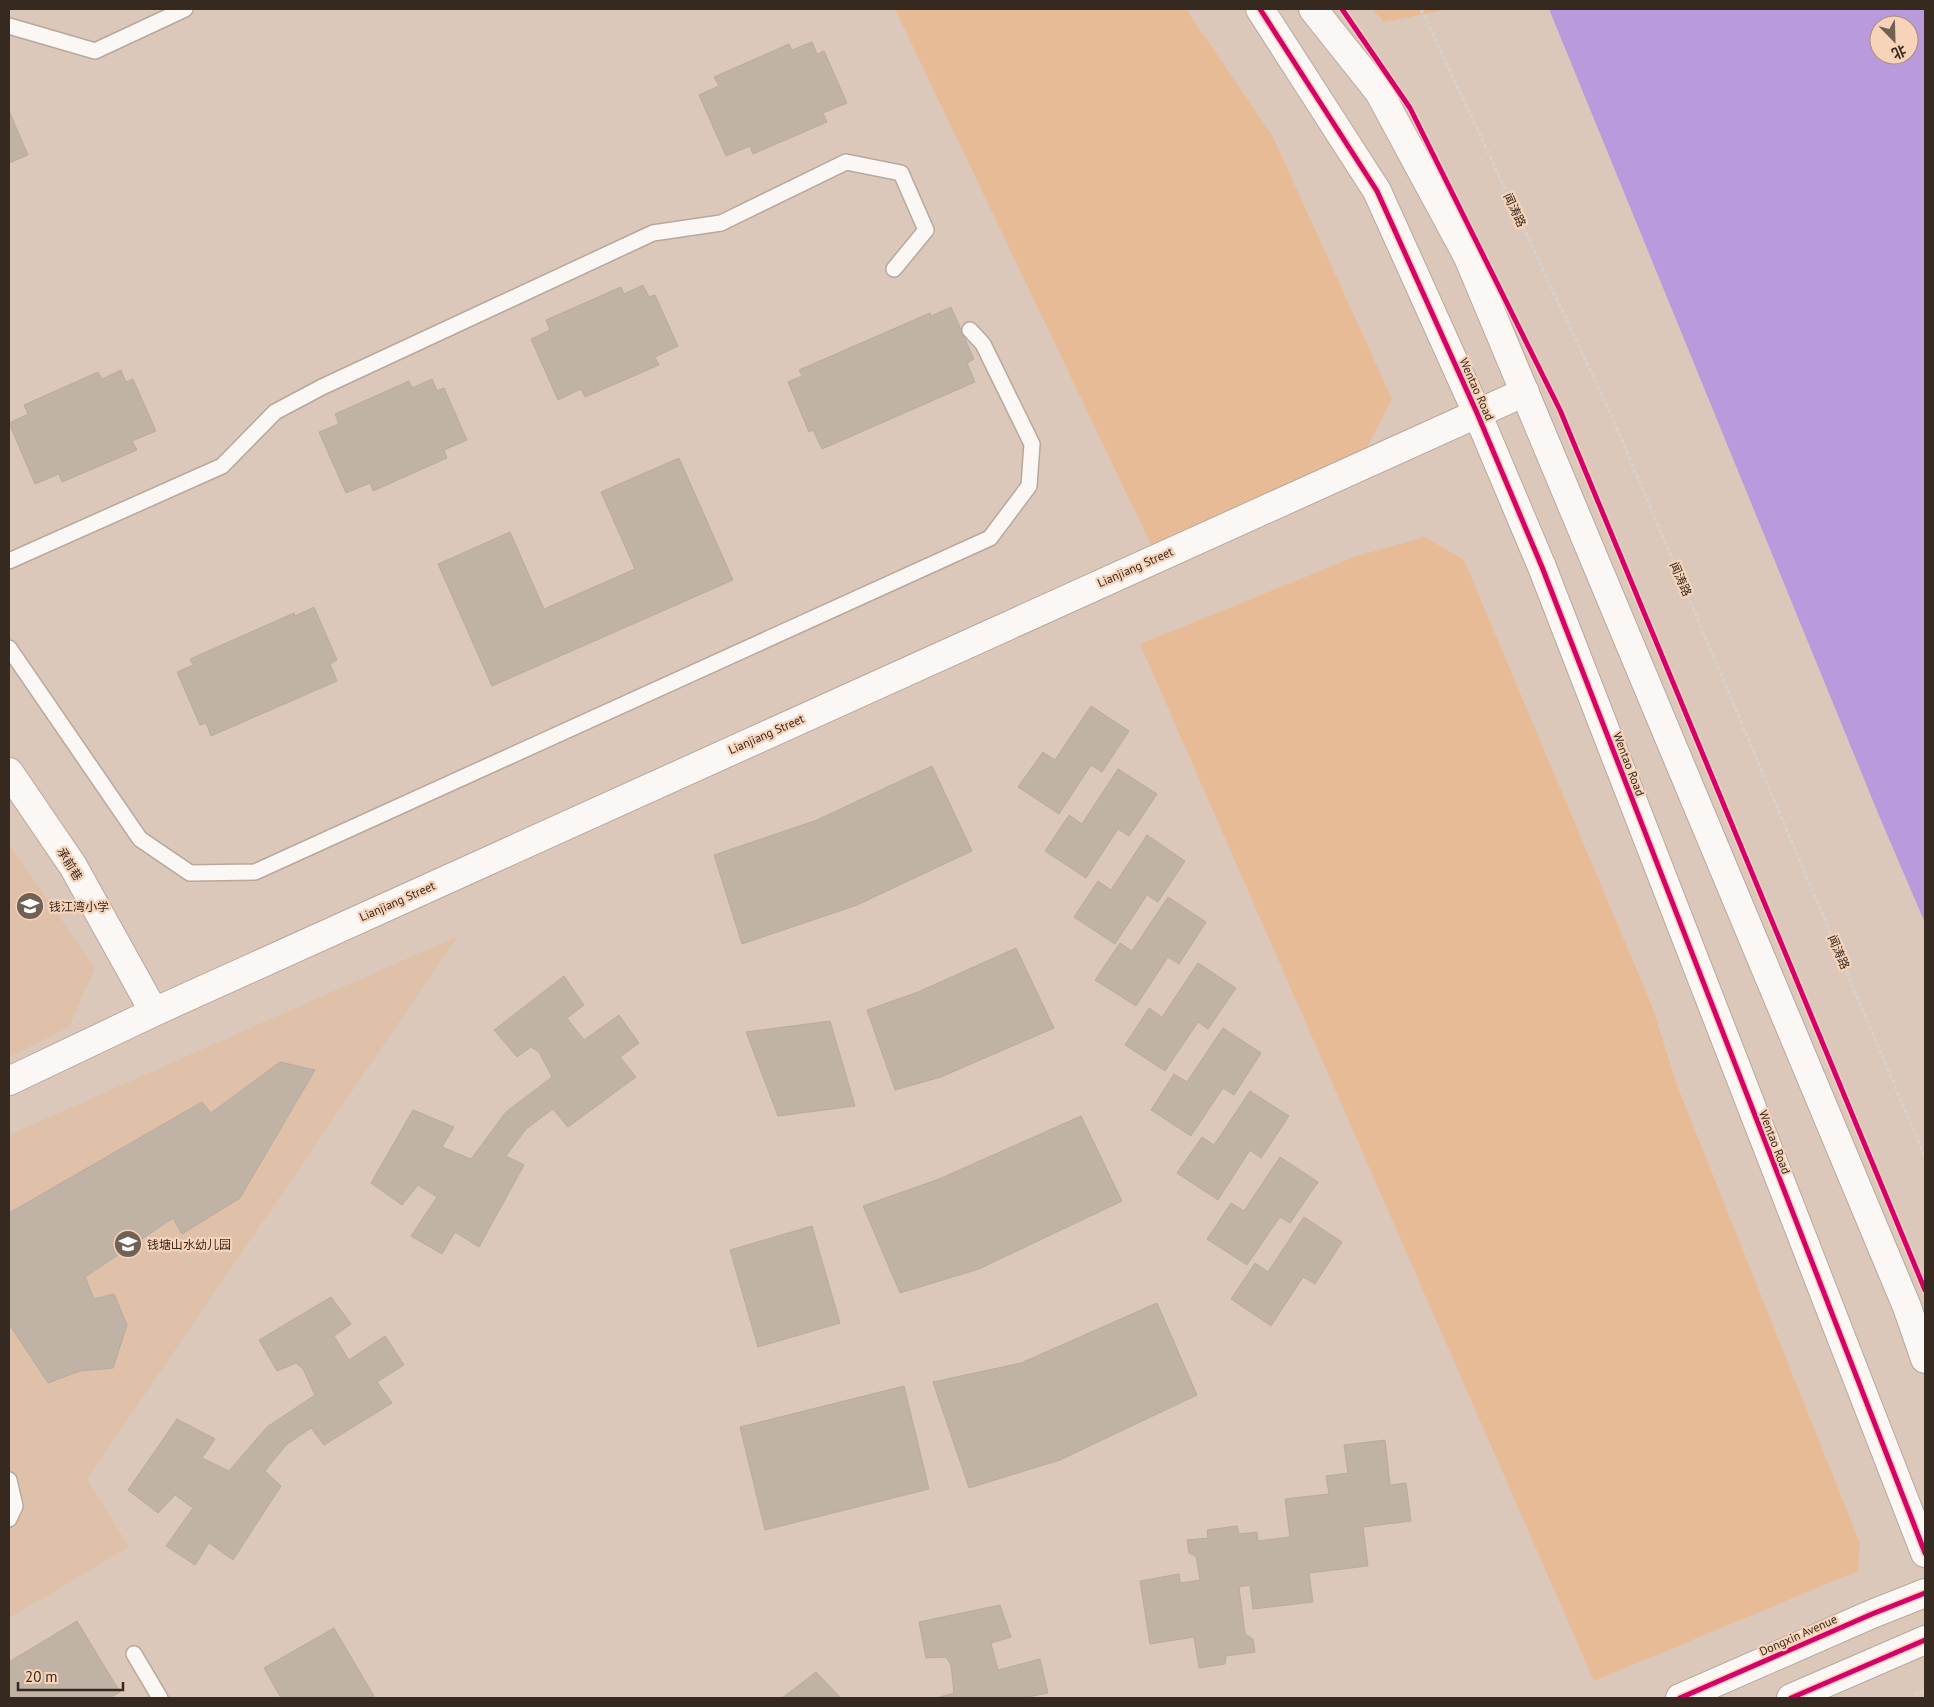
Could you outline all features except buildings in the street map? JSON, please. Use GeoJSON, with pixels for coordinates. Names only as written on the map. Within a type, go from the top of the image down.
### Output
{"type":"FeatureCollection","features":[{"type":"Feature","properties":{"kind":"main road","name":"Wentao Road"},"geometry":{"type":"LineString","coordinates":[[1260,9],[1378,191],[1477,413],[1542,567],[1925,1553]]}},
{"type":"Feature","properties":{"kind":"main road"},"geometry":{"type":"LineString","coordinates":[[1313,9],[1379,92],[1468,257],[1907,1307],[1925,1359]]}},
{"type":"Feature","properties":{"kind":"main road","name":"Lianjiang Street"},"geometry":{"type":"LineString","coordinates":[[9,1081],[154,1012],[1525,392]]}},
{"type":"Feature","properties":{"kind":"main road","name":"承前巷"},"geometry":{"type":"LineString","coordinates":[[9,772],[73,866],[154,1012]]}},
{"type":"Feature","properties":{"kind":"main road","name":"Dongxin Avenue"},"geometry":{"type":"LineString","coordinates":[[1680,1698],[1872,1614],[1925,1593]]}},
{"type":"Feature","properties":{"kind":"main road"},"geometry":{"type":"LineString","coordinates":[[1791,1698],[1925,1640]]}},
{"type":"Feature","properties":{"kind":"lane"},"geometry":{"type":"LineString","coordinates":[[9,26],[95,51],[185,9]]}},
{"type":"Feature","properties":{"kind":"lane"},"geometry":{"type":"LineString","coordinates":[[9,561],[222,466],[275,412],[331,382],[653,233],[721,223],[846,162],[901,173],[926,230],[894,269]]}},
{"type":"Feature","properties":{"kind":"lane"},"geometry":{"type":"LineString","coordinates":[[9,648],[140,839],[190,873],[255,872],[990,538],[1029,486],[1032,444],[983,344],[970,330]]}},
{"type":"Feature","properties":{"kind":"lane"},"geometry":{"type":"LineString","coordinates":[[9,1480],[15,1506],[9,1519]]}},
{"type":"Feature","properties":{"kind":"lane"},"geometry":{"type":"LineString","coordinates":[[134,1654],[160,1698]]}},
{"type":"Feature","properties":{"kind":"path"},"geometry":{"type":"LineString","coordinates":[[1915,1694],[1925,1691]]}},
{"type":"Feature","properties":{"kind":"shaded area"},"geometry":{"type":"Polygon","coordinates":[[[895,9],[1186,9],[1273,137],[1392,399],[1366,449],[1153,549],[895,9]]]}},
{"type":"Feature","properties":{"kind":"shaded area"},"geometry":{"type":"Polygon","coordinates":[[[1372,9],[1439,9],[1440,11],[1384,22],[1372,9]]]}},
{"type":"Feature","properties":{"kind":"shaded area"},"geometry":{"type":"Polygon","coordinates":[[[1549,9],[1925,9],[1925,923],[1880,818],[1549,9]]]}},
{"type":"Feature","properties":{"kind":"shaded area"},"geometry":{"type":"Polygon","coordinates":[[[1425,537],[1464,560],[1652,1006],[1677,1085],[1860,1543],[1858,1571],[1594,1681],[1140,644],[1357,556],[1425,537]]]}},
{"type":"Feature","properties":{"kind":"shaded area","name":"钱江湾小学"},"geometry":{"type":"Polygon","coordinates":[[[9,844],[95,968],[69,1027],[9,1057],[9,844]]]}},
{"type":"Feature","properties":{"kind":"shaded area","name":"钱塘山水幼儿园"},"geometry":{"type":"Polygon","coordinates":[[[458,936],[87,1479],[129,1547],[9,1618],[9,1135],[458,936]]]}},
{"type":"Feature","properties":{"kind":"cycle path"},"geometry":{"type":"LineString","coordinates":[[1260,9],[1377,191],[1477,413],[1542,567],[1925,1553]]}},
{"type":"Feature","properties":{"kind":"cycle path"},"geometry":{"type":"LineString","coordinates":[[1342,9],[1410,108],[1560,410],[1925,1290]]}},
{"type":"Feature","properties":{"kind":"cycle path"},"geometry":{"type":"LineString","coordinates":[[1680,1698],[1872,1614],[1925,1593]]}},
{"type":"Feature","properties":{"kind":"cycle path"},"geometry":{"type":"LineString","coordinates":[[1791,1698],[1925,1640]]}},
{"type":"Feature","properties":{"kind":"place","name":"钱江湾小学"},"geometry":{"type":"Point","coordinates":[30,906]}},
{"type":"Feature","properties":{"kind":"place","name":"钱塘山水幼儿园"},"geometry":{"type":"Point","coordinates":[128,1244]}}]}
